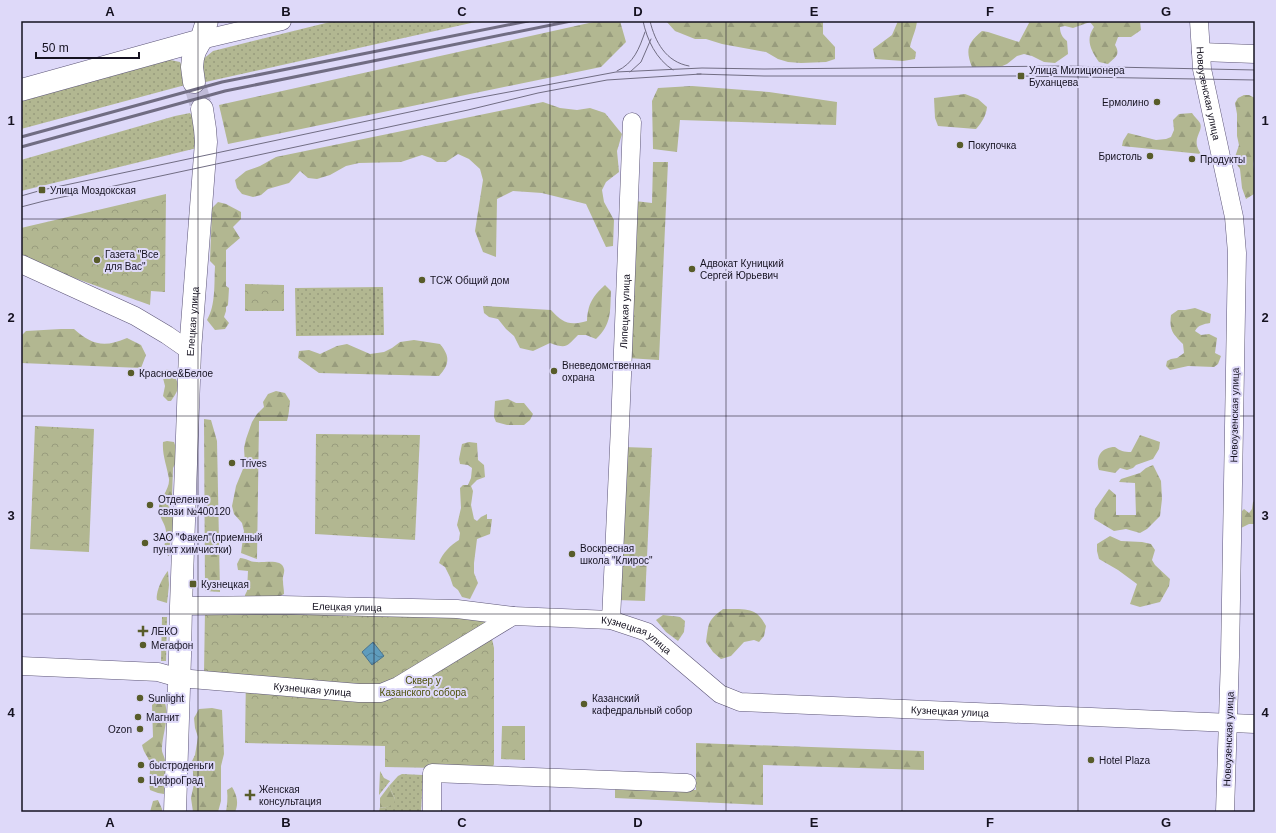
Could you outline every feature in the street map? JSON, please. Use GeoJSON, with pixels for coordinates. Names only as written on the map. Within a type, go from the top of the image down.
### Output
{"type":"FeatureCollection","features":[{"type":"Feature","properties":{"kind":"main road"},"geometry":{"type":"LineString","coordinates":[[194,82],[192,67],[193,58],[204,30]]}},
{"type":"Feature","properties":{"kind":"main road"},"geometry":{"type":"LineString","coordinates":[[21,90],[204,30]]}},
{"type":"Feature","properties":{"kind":"main road","name":"Елецкая улица"},"geometry":{"type":"LineString","coordinates":[[175,812],[180,606],[191,342],[206,142],[202,109]]}},
{"type":"Feature","properties":{"kind":"street"},"geometry":{"type":"LineString","coordinates":[[204,30],[282,21]]}},
{"type":"Feature","properties":{"kind":"street","name":"Новоузенская улица"},"geometry":{"type":"LineString","coordinates":[[1199,21],[1202,69],[1234,217],[1237,253],[1230,657],[1225,812]]}},
{"type":"Feature","properties":{"kind":"street"},"geometry":{"type":"LineString","coordinates":[[1201,52],[1255,54]]}},
{"type":"Feature","properties":{"kind":"street","name":"Липецкая улица"},"geometry":{"type":"LineString","coordinates":[[610,620],[620,426],[632,122]]}},
{"type":"Feature","properties":{"kind":"street"},"geometry":{"type":"LineString","coordinates":[[21,264],[135,316],[155,327],[191,342]]}},
{"type":"Feature","properties":{"kind":"street","name":"Елецкая улица"},"geometry":{"type":"LineString","coordinates":[[180,606],[281,606],[457,610],[513,616]]}},
{"type":"Feature","properties":{"kind":"street","name":"Кузнецкая улица"},"geometry":{"type":"LineString","coordinates":[[21,666],[158,672],[179,678],[381,693],[398,686],[513,616],[610,620],[646,632],[720,694],[740,702],[1255,724]]}},
{"type":"Feature","properties":{"kind":"street"},"geometry":{"type":"LineString","coordinates":[[432,812],[432,773],[687,783]]}},
{"type":"Feature","properties":{"kind":"green space"},"geometry":{"type":"Polygon","coordinates":[[[334,21],[480,21],[201,83],[202,60],[213,51],[334,21]]]}},
{"type":"Feature","properties":{"kind":"green space"},"geometry":{"type":"Polygon","coordinates":[[[598,21],[620,21],[626,42],[601,67],[228,144],[219,105],[598,21]]]}},
{"type":"Feature","properties":{"kind":"green space"},"geometry":{"type":"Polygon","coordinates":[[[666,21],[823,21],[823,34],[835,47],[835,59],[826,62],[788,62],[778,59],[766,52],[722,44],[706,39],[695,39],[675,31],[666,21]]]}},
{"type":"Feature","properties":{"kind":"green space"},"geometry":{"type":"Polygon","coordinates":[[[898,21],[917,21],[910,47],[916,52],[915,59],[903,61],[875,59],[873,49],[892,35],[898,21]]]}},
{"type":"Feature","properties":{"kind":"green space"},"geometry":{"type":"Polygon","coordinates":[[[1028,21],[1140,21],[1141,30],[1131,37],[1118,37],[1115,45],[1117,48],[1117,54],[1108,64],[1099,62],[1090,45],[1090,36],[1094,27],[1090,22],[1073,28],[1065,26],[1060,27],[1062,35],[1067,41],[1068,54],[1055,63],[1044,62],[1024,54],[1017,56],[1007,64],[1000,67],[972,67],[968,51],[969,47],[982,31],[1019,42],[1029,23],[1028,21]]]}},
{"type":"Feature","properties":{"kind":"green space"},"geometry":{"type":"Polygon","coordinates":[[[161,58],[180,62],[189,84],[21,129],[21,99],[161,58]]]}},
{"type":"Feature","properties":{"kind":"green space"},"geometry":{"type":"Polygon","coordinates":[[[692,86],[769,92],[837,102],[836,125],[680,120],[677,152],[653,149],[652,101],[658,88],[692,86]]]}},
{"type":"Feature","properties":{"kind":"green space"},"geometry":{"type":"Polygon","coordinates":[[[965,94],[978,99],[987,107],[983,119],[976,129],[938,126],[935,118],[934,98],[965,94]]]}},
{"type":"Feature","properties":{"kind":"green space"},"geometry":{"type":"Polygon","coordinates":[[[1244,95],[1249,95],[1255,98],[1255,154],[1253,164],[1255,191],[1254,194],[1246,199],[1242,188],[1240,169],[1234,160],[1239,145],[1235,103],[1238,98],[1244,95]]]}},
{"type":"Feature","properties":{"kind":"green space"},"geometry":{"type":"Polygon","coordinates":[[[543,102],[560,108],[577,110],[590,108],[605,113],[622,134],[617,151],[619,172],[606,182],[602,190],[604,202],[614,220],[613,246],[606,247],[586,204],[542,193],[513,191],[497,199],[496,257],[483,252],[475,231],[483,180],[480,169],[469,159],[458,154],[446,162],[437,162],[422,155],[401,162],[359,163],[346,166],[330,175],[317,179],[308,178],[300,171],[289,183],[268,189],[261,195],[253,197],[242,194],[237,188],[235,180],[246,171],[260,166],[276,157],[543,102]]]}},
{"type":"Feature","properties":{"kind":"green space"},"geometry":{"type":"Polygon","coordinates":[[[190,113],[196,121],[197,148],[21,191],[21,160],[190,113]]]}},
{"type":"Feature","properties":{"kind":"green space"},"geometry":{"type":"Polygon","coordinates":[[[1192,113],[1201,126],[1197,144],[1201,154],[1122,146],[1128,133],[1156,140],[1171,137],[1174,130],[1173,120],[1179,114],[1192,113]]]}},
{"type":"Feature","properties":{"kind":"green space"},"geometry":{"type":"Polygon","coordinates":[[[653,162],[668,162],[659,360],[627,358],[635,201],[652,203],[653,162]]]}},
{"type":"Feature","properties":{"kind":"green space"},"geometry":{"type":"Polygon","coordinates":[[[166,194],[165,292],[151,291],[150,305],[35,264],[21,256],[21,228],[166,194]]]}},
{"type":"Feature","properties":{"kind":"green space"},"geometry":{"type":"Polygon","coordinates":[[[218,202],[226,204],[241,212],[241,219],[233,227],[240,238],[226,250],[226,286],[229,288],[228,305],[226,307],[224,317],[229,323],[225,329],[215,330],[207,320],[212,308],[215,266],[210,261],[212,208],[218,202]]]}},
{"type":"Feature","properties":{"kind":"green space"},"geometry":{"type":"Polygon","coordinates":[[[245,284],[284,285],[284,311],[245,311],[245,284]]]}},
{"type":"Feature","properties":{"kind":"green space"},"geometry":{"type":"Polygon","coordinates":[[[605,285],[611,291],[609,317],[605,328],[596,339],[586,335],[578,335],[566,346],[550,343],[533,351],[520,348],[514,336],[498,319],[489,317],[484,313],[483,306],[551,310],[563,321],[575,323],[587,321],[588,310],[592,301],[605,285]]]}},
{"type":"Feature","properties":{"kind":"green space"},"geometry":{"type":"Polygon","coordinates":[[[383,287],[384,335],[296,336],[295,288],[383,287]]]}},
{"type":"Feature","properties":{"kind":"green space"},"geometry":{"type":"Polygon","coordinates":[[[1195,308],[1211,314],[1210,323],[1199,326],[1195,331],[1201,335],[1209,334],[1217,338],[1215,353],[1221,356],[1218,364],[1214,367],[1188,366],[1170,370],[1166,366],[1167,361],[1177,358],[1184,353],[1183,344],[1172,331],[1171,315],[1178,310],[1195,308]]]}},
{"type":"Feature","properties":{"kind":"green space"},"geometry":{"type":"Polygon","coordinates":[[[74,329],[93,342],[105,344],[127,338],[141,345],[146,355],[141,368],[21,363],[21,336],[26,331],[74,329]]]}},
{"type":"Feature","properties":{"kind":"green space"},"geometry":{"type":"Polygon","coordinates":[[[414,340],[440,344],[446,352],[447,364],[439,376],[319,373],[298,358],[299,351],[309,350],[320,354],[337,346],[347,344],[370,354],[384,352],[400,342],[414,340]]]}},
{"type":"Feature","properties":{"kind":"green space"},"geometry":{"type":"Polygon","coordinates":[[[166,369],[170,370],[176,378],[178,385],[177,392],[171,401],[168,401],[163,396],[165,386],[162,374],[166,369]]]}},
{"type":"Feature","properties":{"kind":"green space"},"geometry":{"type":"Polygon","coordinates":[[[276,391],[285,393],[290,401],[289,411],[287,421],[259,421],[257,559],[241,553],[244,531],[242,523],[234,514],[232,506],[236,486],[245,464],[244,448],[252,422],[264,407],[263,402],[268,394],[276,391]]]}},
{"type":"Feature","properties":{"kind":"green space"},"geometry":{"type":"Polygon","coordinates":[[[508,399],[516,403],[524,403],[533,414],[530,420],[524,425],[507,425],[496,422],[494,417],[495,401],[508,399]]]}},
{"type":"Feature","properties":{"kind":"green space"},"geometry":{"type":"Polygon","coordinates":[[[204,419],[211,420],[217,441],[220,592],[205,591],[204,419]]]}},
{"type":"Feature","properties":{"kind":"green space"},"geometry":{"type":"Polygon","coordinates":[[[35,426],[94,429],[89,552],[30,549],[35,426]]]}},
{"type":"Feature","properties":{"kind":"green space"},"geometry":{"type":"Polygon","coordinates":[[[316,434],[420,435],[415,540],[315,534],[316,434]]]}},
{"type":"Feature","properties":{"kind":"green space"},"geometry":{"type":"Polygon","coordinates":[[[1140,435],[1160,442],[1159,449],[1153,459],[1127,470],[1120,468],[1115,473],[1099,470],[1098,460],[1103,451],[1110,447],[1115,447],[1122,451],[1131,452],[1140,435]]]}},
{"type":"Feature","properties":{"kind":"green space"},"geometry":{"type":"Polygon","coordinates":[[[163,442],[174,442],[177,451],[176,462],[173,468],[172,497],[169,504],[175,527],[170,542],[169,556],[163,552],[166,531],[159,511],[159,504],[169,483],[163,447],[163,442]]]}},
{"type":"Feature","properties":{"kind":"green space"},"geometry":{"type":"Polygon","coordinates":[[[469,442],[477,443],[478,460],[484,465],[485,477],[477,480],[471,486],[473,491],[471,505],[474,519],[477,521],[487,514],[487,519],[492,519],[490,534],[477,539],[474,573],[478,583],[470,599],[462,597],[458,590],[453,586],[445,567],[439,563],[447,550],[459,540],[460,533],[457,525],[461,508],[460,488],[463,485],[468,485],[471,478],[472,468],[468,465],[460,464],[459,459],[462,444],[469,442]]]}},
{"type":"Feature","properties":{"kind":"green space"},"geometry":{"type":"Polygon","coordinates":[[[624,447],[652,448],[645,601],[617,600],[624,447]]]}},
{"type":"Feature","properties":{"kind":"green space"},"geometry":{"type":"Polygon","coordinates":[[[1153,465],[1161,481],[1162,499],[1160,516],[1147,529],[1140,533],[1126,529],[1114,531],[1094,519],[1095,509],[1109,489],[1116,495],[1116,515],[1136,515],[1135,483],[1119,482],[1121,479],[1140,473],[1153,465]]]}},
{"type":"Feature","properties":{"kind":"green space"},"geometry":{"type":"Polygon","coordinates":[[[1255,501],[1255,524],[1249,524],[1241,528],[1237,516],[1244,509],[1249,513],[1252,509],[1253,502],[1255,501]]]}},
{"type":"Feature","properties":{"kind":"green space"},"geometry":{"type":"Polygon","coordinates":[[[1110,536],[1121,541],[1151,544],[1155,550],[1152,560],[1155,565],[1170,579],[1169,586],[1160,602],[1140,607],[1130,604],[1137,584],[1118,570],[1099,559],[1097,544],[1110,536]]]}},
{"type":"Feature","properties":{"kind":"green space"},"geometry":{"type":"Polygon","coordinates":[[[240,558],[254,562],[280,563],[284,570],[284,594],[278,597],[245,600],[248,571],[238,570],[237,564],[240,558]]]}},
{"type":"Feature","properties":{"kind":"green space"},"geometry":{"type":"Polygon","coordinates":[[[168,571],[169,585],[167,603],[157,600],[157,593],[168,571]]]}},
{"type":"Feature","properties":{"kind":"green space"},"geometry":{"type":"Polygon","coordinates":[[[723,609],[751,611],[760,616],[766,626],[764,636],[759,642],[754,640],[744,642],[731,656],[721,659],[713,652],[706,642],[711,620],[723,609]]]}},
{"type":"Feature","properties":{"kind":"green space","name":"Сквер у Казанского собора"},"geometry":{"type":"Polygon","coordinates":[[[205,610],[487,617],[494,648],[494,764],[492,769],[385,767],[385,746],[245,743],[246,675],[204,674],[205,610]]]}},
{"type":"Feature","properties":{"kind":"green space"},"geometry":{"type":"Polygon","coordinates":[[[663,615],[680,617],[685,621],[684,632],[678,641],[666,632],[656,620],[663,615]]]}},
{"type":"Feature","properties":{"kind":"green space"},"geometry":{"type":"Polygon","coordinates":[[[162,617],[167,617],[166,661],[161,661],[162,617]]]}},
{"type":"Feature","properties":{"kind":"green space"},"geometry":{"type":"Polygon","coordinates":[[[163,698],[166,710],[162,749],[166,773],[166,786],[164,794],[150,790],[150,763],[142,745],[153,737],[152,705],[163,698]]]}},
{"type":"Feature","properties":{"kind":"green space"},"geometry":{"type":"Polygon","coordinates":[[[212,708],[222,710],[224,754],[221,766],[221,801],[218,812],[193,812],[191,798],[194,784],[192,761],[195,755],[198,737],[194,718],[199,709],[212,708]]]}},
{"type":"Feature","properties":{"kind":"green space"},"geometry":{"type":"Polygon","coordinates":[[[502,726],[525,726],[525,760],[501,759],[502,726]]]}},
{"type":"Feature","properties":{"kind":"green space"},"geometry":{"type":"Polygon","coordinates":[[[696,743],[924,751],[924,770],[763,765],[763,805],[615,798],[615,787],[696,790],[696,743]]]}},
{"type":"Feature","properties":{"kind":"green space"},"geometry":{"type":"Polygon","coordinates":[[[380,771],[384,778],[390,781],[379,795],[380,771]]]}},
{"type":"Feature","properties":{"kind":"green space"},"geometry":{"type":"Polygon","coordinates":[[[402,774],[423,775],[421,812],[379,812],[380,807],[384,808],[390,805],[395,799],[389,786],[398,776],[402,774]]]}},
{"type":"Feature","properties":{"kind":"green space"},"geometry":{"type":"Polygon","coordinates":[[[389,786],[395,799],[394,804],[384,808],[380,807],[380,798],[389,786]]]}},
{"type":"Feature","properties":{"kind":"green space"},"geometry":{"type":"Polygon","coordinates":[[[232,787],[237,800],[237,806],[235,812],[226,812],[227,790],[232,787]]]}},
{"type":"Feature","properties":{"kind":"green space"},"geometry":{"type":"Polygon","coordinates":[[[158,800],[162,812],[150,812],[153,801],[158,800]]]}},
{"type":"Feature","properties":{"kind":"water"},"geometry":{"type":"Polygon","coordinates":[[[373,642],[384,656],[372,665],[362,652],[373,642]]]}},
{"type":"Feature","properties":{"kind":"tunnel"},"geometry":{"type":"LineString","coordinates":[[194,82],[202,109]]}},
{"type":"Feature","properties":{"kind":"tram line"},"geometry":{"type":"LineString","coordinates":[[643,21],[647,35],[657,55],[673,70]]}},
{"type":"Feature","properties":{"kind":"tram line"},"geometry":{"type":"LineString","coordinates":[[650,21],[658,43],[668,56],[681,64],[689,66]]}},
{"type":"Feature","properties":{"kind":"tram line"},"geometry":{"type":"LineString","coordinates":[[617,71],[632,60],[638,50],[645,32]]}},
{"type":"Feature","properties":{"kind":"tram line"},"geometry":{"type":"LineString","coordinates":[[630,72],[641,62],[651,39]]}},
{"type":"Feature","properties":{"kind":"tram line"},"geometry":{"type":"LineString","coordinates":[[21,196],[42,190],[466,100],[616,72],[702,68],[764,69],[1064,66],[1255,70]]}},
{"type":"Feature","properties":{"kind":"tram line"},"geometry":{"type":"LineString","coordinates":[[697,74],[764,76],[1021,76],[1255,80]]}},
{"type":"Feature","properties":{"kind":"tram line"},"geometry":{"type":"LineString","coordinates":[[21,207],[468,110],[538,93],[607,80],[701,74]]}},
{"type":"Feature","properties":{"kind":"railway"},"geometry":{"type":"LineString","coordinates":[[21,137],[222,82],[528,21]]}},
{"type":"Feature","properties":{"kind":"railway"},"geometry":{"type":"LineString","coordinates":[[21,147],[225,91],[571,21]]}},
{"type":"Feature","properties":{"kind":"place","name":"Улица Милиционера Буханцева"},"geometry":{"type":"Point","coordinates":[1021,76]}},
{"type":"Feature","properties":{"kind":"place","name":"Ермолино"},"geometry":{"type":"Point","coordinates":[1157,102]}},
{"type":"Feature","properties":{"kind":"place","name":"Покупочка"},"geometry":{"type":"Point","coordinates":[960,145]}},
{"type":"Feature","properties":{"kind":"place","name":"Бристоль"},"geometry":{"type":"Point","coordinates":[1150,156]}},
{"type":"Feature","properties":{"kind":"place","name":"Продукты"},"geometry":{"type":"Point","coordinates":[1192,159]}},
{"type":"Feature","properties":{"kind":"place","name":"Улица Моздокская"},"geometry":{"type":"Point","coordinates":[42,190]}},
{"type":"Feature","properties":{"kind":"place","name":"Газета \"Все для Вас\""},"geometry":{"type":"Point","coordinates":[97,260]}},
{"type":"Feature","properties":{"kind":"place","name":"Адвокат Куницкий Сергей Юрьевич"},"geometry":{"type":"Point","coordinates":[692,269]}},
{"type":"Feature","properties":{"kind":"place","name":"ТСЖ Общий дом"},"geometry":{"type":"Point","coordinates":[422,280]}},
{"type":"Feature","properties":{"kind":"place","name":"Вневедомственная охрана"},"geometry":{"type":"Point","coordinates":[554,371]}},
{"type":"Feature","properties":{"kind":"place","name":"Красное&Белое"},"geometry":{"type":"Point","coordinates":[131,373]}},
{"type":"Feature","properties":{"kind":"place","name":"Trives"},"geometry":{"type":"Point","coordinates":[232,463]}},
{"type":"Feature","properties":{"kind":"place","name":"Отделение связи №400120"},"geometry":{"type":"Point","coordinates":[150,505]}},
{"type":"Feature","properties":{"kind":"place","name":"ЗАО \"Факел\"(приемный пункт химчистки)"},"geometry":{"type":"Point","coordinates":[145,543]}},
{"type":"Feature","properties":{"kind":"place","name":"Воскресная школа \"Клирос\""},"geometry":{"type":"Point","coordinates":[572,554]}},
{"type":"Feature","properties":{"kind":"place","name":"Кузнецкая"},"geometry":{"type":"Point","coordinates":[193,584]}},
{"type":"Feature","properties":{"kind":"place","name":"ЛЕКО"},"geometry":{"type":"Point","coordinates":[143,631]}},
{"type":"Feature","properties":{"kind":"place","name":"Мегафон"},"geometry":{"type":"Point","coordinates":[143,645]}},
{"type":"Feature","properties":{"kind":"place","name":"Sunlight"},"geometry":{"type":"Point","coordinates":[140,698]}},
{"type":"Feature","properties":{"kind":"place","name":"Казанский кафедральный собор"},"geometry":{"type":"Point","coordinates":[584,704]}},
{"type":"Feature","properties":{"kind":"place","name":"Магнит"},"geometry":{"type":"Point","coordinates":[138,717]}},
{"type":"Feature","properties":{"kind":"place","name":"Ozon"},"geometry":{"type":"Point","coordinates":[140,729]}},
{"type":"Feature","properties":{"kind":"place","name":"Hotel Plaza"},"geometry":{"type":"Point","coordinates":[1091,760]}},
{"type":"Feature","properties":{"kind":"place","name":"быстроденьги"},"geometry":{"type":"Point","coordinates":[141,765]}},
{"type":"Feature","properties":{"kind":"place","name":"ЦифроГрад"},"geometry":{"type":"Point","coordinates":[141,780]}},
{"type":"Feature","properties":{"kind":"place","name":"Женская консультация"},"geometry":{"type":"Point","coordinates":[250,795]}}]}
